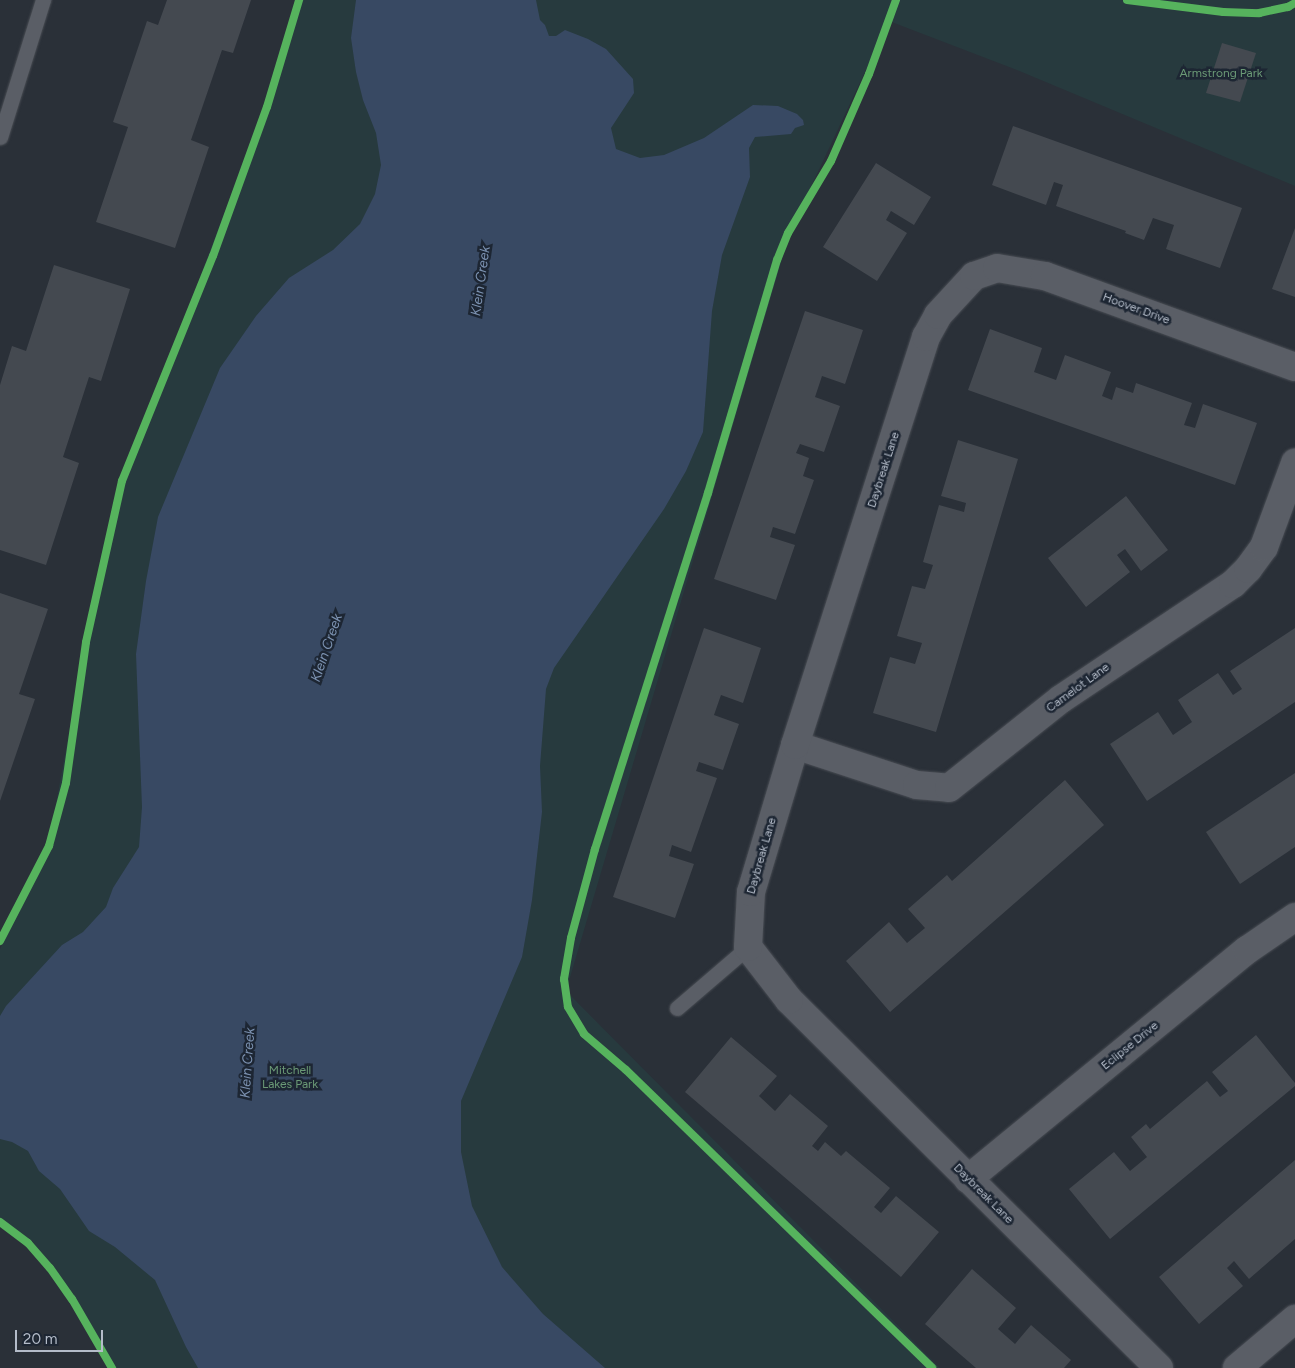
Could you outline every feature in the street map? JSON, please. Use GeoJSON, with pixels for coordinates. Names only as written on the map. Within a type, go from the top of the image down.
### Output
{"type":"FeatureCollection","features":[{"type":"Feature","properties":{"kind":"street","name":"Hoover Drive"},"geometry":{"type":"LineString","coordinates":[[974,276],[997,268],[1045,276],[1295,367]]}},
{"type":"Feature","properties":{"kind":"street","name":"Daybreak Lane"},"geometry":{"type":"LineString","coordinates":[[974,276],[938,315],[926,337],[795,745],[751,892],[748,947],[789,1000],[1160,1368]]}},
{"type":"Feature","properties":{"kind":"street","name":"Camelot Lane"},"geometry":{"type":"LineString","coordinates":[[795,745],[917,785],[949,788],[1061,699],[1233,584],[1248,569],[1264,547],[1295,463]]}},
{"type":"Feature","properties":{"kind":"street","name":"Eclipse Drive"},"geometry":{"type":"LineString","coordinates":[[968,1179],[1247,950],[1295,917]]}},
{"type":"Feature","properties":{"kind":"street"},"geometry":{"type":"LineString","coordinates":[[1237,1368],[1295,1319]]}},
{"type":"Feature","properties":{"kind":"lane"},"geometry":{"type":"LineString","coordinates":[[0,136],[43,0]]}},
{"type":"Feature","properties":{"kind":"lane"},"geometry":{"type":"LineString","coordinates":[[677,1008],[748,947]]}},
{"type":"Feature","properties":{"kind":"green space","name":"Mitchell Lakes Park"},"geometry":{"type":"Polygon","coordinates":[[[296,0],[1295,0],[1295,186],[1017,70],[889,21],[791,229],[566,991],[940,1368],[114,1368],[72,1299],[28,1243],[0,1226],[0,949],[49,842],[103,546],[172,351],[262,113],[296,0]]]}},
{"type":"Feature","properties":{"kind":"water","name":"Mitchell Lakes Park"},"geometry":{"type":"Polygon","coordinates":[[[356,0],[536,0],[540,20],[545,25],[549,36],[556,36],[565,30],[588,39],[606,49],[633,79],[634,93],[611,128],[616,149],[640,158],[664,155],[704,138],[753,105],[778,106],[797,114],[803,120],[804,125],[795,128],[791,134],[755,137],[749,148],[750,177],[722,255],[712,311],[703,432],[686,471],[664,509],[554,668],[546,689],[540,766],[542,812],[532,900],[522,957],[461,1101],[461,1152],[472,1206],[502,1267],[543,1314],[605,1368],[198,1368],[186,1347],[155,1280],[115,1247],[89,1231],[60,1189],[39,1171],[28,1151],[12,1142],[0,1139],[0,1016],[6,1006],[62,945],[83,932],[106,907],[113,888],[139,847],[142,807],[136,654],[146,581],[158,517],[220,368],[256,316],[289,278],[333,250],[360,224],[375,194],[381,165],[376,133],[363,100],[356,72],[351,38],[356,0]]]}},
{"type":"Feature","properties":{"kind":"building"},"geometry":{"type":"Polygon","coordinates":[[[167,0],[251,0],[233,53],[222,50],[191,140],[209,147],[175,248],[96,222],[128,127],[113,122],[147,21],[158,25],[167,0]]]}},
{"type":"Feature","properties":{"kind":"building"},"geometry":{"type":"Polygon","coordinates":[[[1222,43],[1256,53],[1240,102],[1206,93],[1222,43]]]}},
{"type":"Feature","properties":{"kind":"building"},"geometry":{"type":"Polygon","coordinates":[[[1013,126],[1242,208],[1220,268],[1166,249],[1174,225],[1153,218],[1144,240],[1125,233],[1126,231],[1056,206],[1063,185],[1054,182],[1046,205],[992,185],[1013,126]]]}},
{"type":"Feature","properties":{"kind":"building"},"geometry":{"type":"Polygon","coordinates":[[[876,163],[931,197],[914,225],[891,211],[886,220],[907,233],[877,281],[823,247],[876,163]]]}},
{"type":"Feature","properties":{"kind":"building"},"geometry":{"type":"Polygon","coordinates":[[[1295,228],[1295,297],[1272,289],[1295,228]]]}},
{"type":"Feature","properties":{"kind":"building"},"geometry":{"type":"Polygon","coordinates":[[[54,265],[130,289],[101,381],[89,377],[63,457],[79,463],[46,565],[0,550],[0,385],[12,346],[26,351],[54,265]]]}},
{"type":"Feature","properties":{"kind":"building"},"geometry":{"type":"Polygon","coordinates":[[[805,311],[863,330],[845,384],[822,376],[815,397],[840,406],[824,452],[800,444],[796,453],[809,458],[803,476],[814,480],[795,534],[773,527],[770,537],[795,545],[776,600],[714,579],[805,311]]]}},
{"type":"Feature","properties":{"kind":"building"},"geometry":{"type":"Polygon","coordinates":[[[990,329],[1042,348],[1034,372],[1056,380],[1065,355],[1111,372],[1102,396],[1112,400],[1116,387],[1133,393],[1136,383],[1192,403],[1184,425],[1195,428],[1203,404],[1257,423],[1235,485],[968,390],[990,329]]]}},
{"type":"Feature","properties":{"kind":"building"},"geometry":{"type":"Polygon","coordinates":[[[958,440],[1018,459],[936,732],[873,713],[890,657],[915,664],[922,643],[897,636],[912,586],[925,589],[933,565],[923,562],[939,505],[964,512],[966,503],[941,496],[958,440]]]}},
{"type":"Feature","properties":{"kind":"building"},"geometry":{"type":"Polygon","coordinates":[[[1126,496],[1168,550],[1141,571],[1125,549],[1117,555],[1130,572],[1086,607],[1048,558],[1126,496]]]}},
{"type":"Feature","properties":{"kind":"building"},"geometry":{"type":"Polygon","coordinates":[[[0,593],[48,609],[19,694],[35,699],[0,801],[0,593]]]}},
{"type":"Feature","properties":{"kind":"building"},"geometry":{"type":"Polygon","coordinates":[[[704,628],[761,648],[743,703],[721,695],[714,715],[739,724],[723,770],[699,762],[696,771],[717,778],[691,852],[672,845],[669,856],[694,864],[675,918],[613,897],[704,628]]]}},
{"type":"Feature","properties":{"kind":"building"},"geometry":{"type":"Polygon","coordinates":[[[1295,628],[1295,702],[1147,801],[1110,744],[1158,712],[1173,735],[1192,722],[1178,700],[1218,673],[1233,695],[1242,689],[1230,671],[1295,628]]]}},
{"type":"Feature","properties":{"kind":"building"},"geometry":{"type":"Polygon","coordinates":[[[1295,773],[1295,847],[1240,884],[1206,832],[1295,773]]]}},
{"type":"Feature","properties":{"kind":"building"},"geometry":{"type":"Polygon","coordinates":[[[1065,780],[1104,825],[890,1012],[846,961],[889,922],[907,943],[925,928],[908,909],[947,875],[952,881],[1065,780]]]}},
{"type":"Feature","properties":{"kind":"building"},"geometry":{"type":"Polygon","coordinates":[[[1256,1035],[1295,1083],[1295,1086],[1110,1239],[1069,1189],[1114,1152],[1130,1171],[1147,1157],[1131,1137],[1146,1124],[1150,1129],[1207,1081],[1220,1097],[1228,1091],[1212,1072],[1256,1035]]]}},
{"type":"Feature","properties":{"kind":"building"},"geometry":{"type":"Polygon","coordinates":[[[731,1037],[777,1076],[759,1096],[775,1111],[790,1094],[828,1126],[812,1146],[818,1151],[825,1142],[841,1156],[846,1151],[890,1188],[874,1207],[881,1213],[896,1196],[939,1232],[901,1277],[685,1092],[731,1037]]]}},
{"type":"Feature","properties":{"kind":"building"},"geometry":{"type":"Polygon","coordinates":[[[1295,1160],[1295,1239],[1249,1279],[1234,1261],[1227,1268],[1243,1286],[1199,1324],[1159,1277],[1295,1160]]]}},
{"type":"Feature","properties":{"kind":"building"},"geometry":{"type":"Polygon","coordinates":[[[972,1269],[1016,1308],[998,1329],[1015,1344],[1031,1325],[1071,1360],[1064,1368],[976,1368],[925,1324],[972,1269]]]}},
{"type":"Feature","properties":{"kind":"cycle path"},"geometry":{"type":"LineString","coordinates":[[0,941],[49,846],[66,783],[86,642],[122,481],[213,256],[267,107],[299,0]]}},
{"type":"Feature","properties":{"kind":"cycle path"},"geometry":{"type":"LineString","coordinates":[[896,0],[869,74],[831,161],[788,233],[777,260],[708,493],[595,849],[571,938],[564,979],[568,1007],[584,1034],[626,1070],[932,1368]]}},
{"type":"Feature","properties":{"kind":"cycle path"},"geometry":{"type":"LineString","coordinates":[[1127,0],[1223,12],[1259,13],[1288,7],[1295,3]]}},
{"type":"Feature","properties":{"kind":"cycle path"},"geometry":{"type":"LineString","coordinates":[[0,1222],[28,1243],[50,1268],[72,1299],[112,1368]]}},
{"type":"Feature","properties":{"kind":"park label","name":"Armstrong Park"},"geometry":{"type":"Point","coordinates":[1221,74]}},
{"type":"Feature","properties":{"kind":"water label","name":"Klein Creek"},"geometry":{"type":"Point","coordinates":[481,281]}},
{"type":"Feature","properties":{"kind":"water label","name":"Klein Creek"},"geometry":{"type":"Point","coordinates":[327,648]}},
{"type":"Feature","properties":{"kind":"water label","name":"Klein Creek"},"geometry":{"type":"Point","coordinates":[248,1063]}}]}
